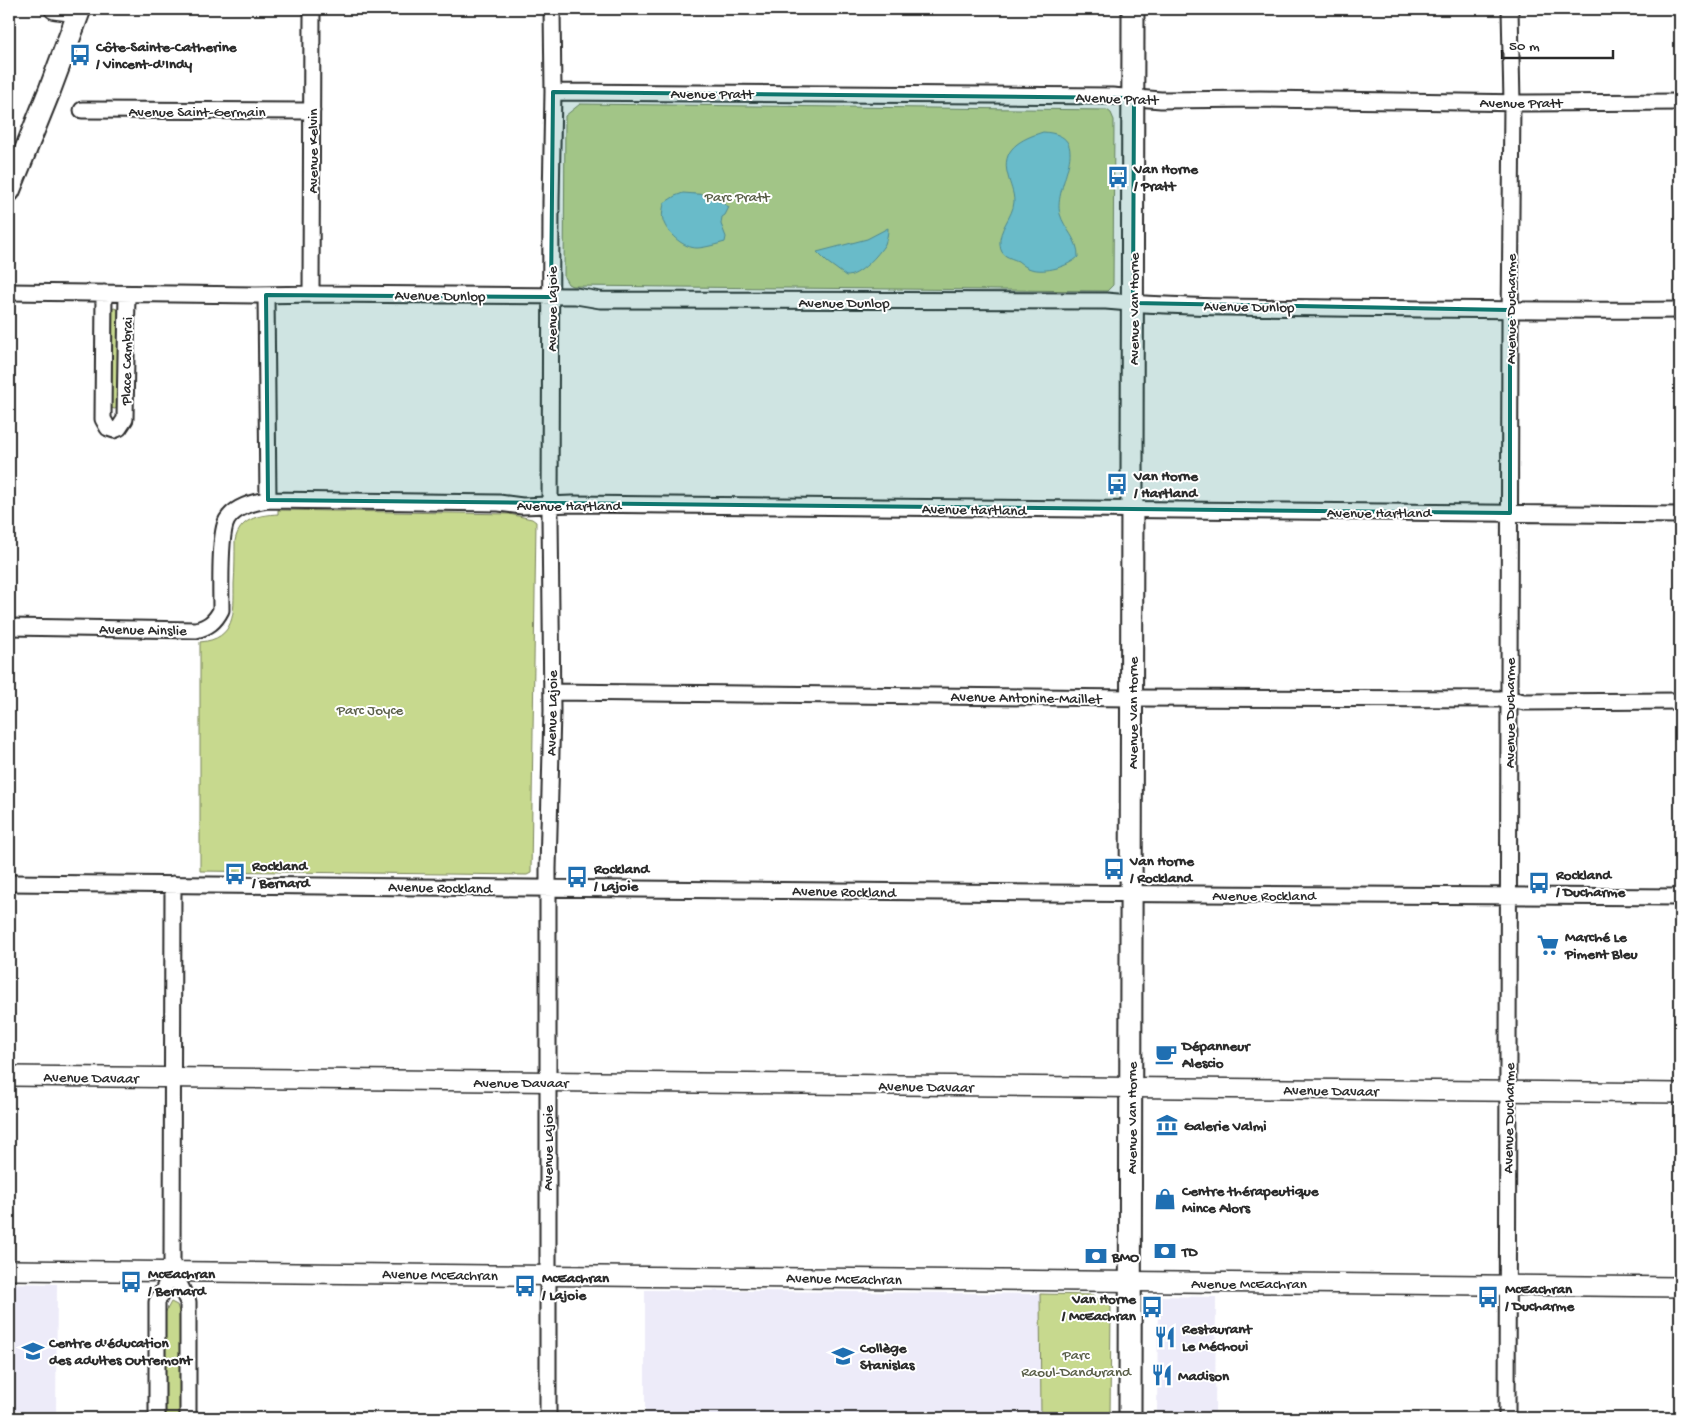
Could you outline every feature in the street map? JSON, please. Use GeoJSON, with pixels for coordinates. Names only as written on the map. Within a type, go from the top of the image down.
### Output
{"type":"FeatureCollection","features":[{"type":"Feature","properties":{"kind":"main road","name":"Avenue Van Horne"},"geometry":{"type":"LineString","coordinates":[[1130,1418],[1133,9]]}},
{"type":"Feature","properties":{"kind":"main road"},"geometry":{"type":"LineString","coordinates":[[9,192],[49,92],[78,10]]}},
{"type":"Feature","properties":{"kind":"street"},"geometry":{"type":"LineString","coordinates":[[54,9],[78,10]]}},
{"type":"Feature","properties":{"kind":"street","name":"Avenue Kelvin"},"geometry":{"type":"LineString","coordinates":[[311,294],[312,9]]}},
{"type":"Feature","properties":{"kind":"street","name":"Avenue Lajoie"},"geometry":{"type":"LineString","coordinates":[[548,1418],[547,1082],[552,692],[552,9]]}},
{"type":"Feature","properties":{"kind":"street","name":"Avenue Ducharme"},"geometry":{"type":"LineString","coordinates":[[1507,1418],[1512,103],[1510,9]]}},
{"type":"Feature","properties":{"kind":"street","name":"Avenue Pratt"},"geometry":{"type":"LineString","coordinates":[[553,92],[1103,96],[1161,100],[1260,99],[1512,103],[1680,102]]}},
{"type":"Feature","properties":{"kind":"street","name":"Avenue Saint-Germain"},"geometry":{"type":"LineString","coordinates":[[82,110],[312,111]]}},
{"type":"Feature","properties":{"kind":"street","name":"Avenue Dunlop"},"geometry":{"type":"LineString","coordinates":[[9,292],[576,296],[600,300],[1106,301],[1510,310],[1680,310]]}},
{"type":"Feature","properties":{"kind":"street","name":"Place Cambrai"},"geometry":{"type":"LineString","coordinates":[[104,293],[103,419],[108,428],[114,430],[119,428],[125,419],[127,294]]}},
{"type":"Feature","properties":{"kind":"street"},"geometry":{"type":"LineString","coordinates":[[266,295],[268,500]]}},
{"type":"Feature","properties":{"kind":"street","name":"Avenue Hartland"},"geometry":{"type":"LineString","coordinates":[[268,500],[499,503],[522,506],[572,504],[1680,515]]}},
{"type":"Feature","properties":{"kind":"street","name":"Avenue Ainslie"},"geometry":{"type":"LineString","coordinates":[[9,626],[196,630],[204,628],[216,620],[220,610],[222,536],[226,521],[231,515],[245,507],[256,502],[268,500]]}},
{"type":"Feature","properties":{"kind":"street","name":"Avenue Antonine-Maillet"},"geometry":{"type":"LineString","coordinates":[[552,692],[1132,698],[1510,699],[1524,702],[1680,701]]}},
{"type":"Feature","properties":{"kind":"street","name":"Avenue Rockland"},"geometry":{"type":"LineString","coordinates":[[9,883],[1132,894],[1680,897]]}},
{"type":"Feature","properties":{"kind":"street"},"geometry":{"type":"LineString","coordinates":[[173,884],[173,1271],[188,1302],[188,1418]]}},
{"type":"Feature","properties":{"kind":"street","name":"Avenue Davaar"},"geometry":{"type":"LineString","coordinates":[[9,1076],[1680,1093]]}},
{"type":"Feature","properties":{"kind":"street","name":"Avenue McEachran"},"geometry":{"type":"LineString","coordinates":[[9,1270],[1680,1287]]}},
{"type":"Feature","properties":{"kind":"street"},"geometry":{"type":"LineString","coordinates":[[157,1418],[157,1302],[173,1271]]}},
{"type":"Feature","properties":{"kind":"highlighted area"},"geometry":{"type":"Polygon","coordinates":[[[553,92],[1134,98],[1133,303],[1510,310],[1510,513],[268,500],[266,295],[551,297],[553,92]]]}},
{"type":"Feature","properties":{"kind":"shaded area","name":"Centre d'éducation des adultes Outremont"},"geometry":{"type":"Polygon","coordinates":[[[9,1283],[57,1284],[56,1418],[9,1418],[9,1283]]]}},
{"type":"Feature","properties":{"kind":"shaded area","name":"Collège Stanislas"},"geometry":{"type":"Polygon","coordinates":[[[645,1290],[1040,1294],[1041,1418],[645,1418],[645,1290]]]}},
{"type":"Feature","properties":{"kind":"shaded area"},"geometry":{"type":"Polygon","coordinates":[[[1158,1296],[1216,1297],[1215,1418],[1157,1418],[1158,1296]]]}},
{"type":"Feature","properties":{"kind":"green space","name":"Parc Pratt"},"geometry":{"type":"Polygon","coordinates":[[[580,104],[1107,110],[1111,113],[1114,120],[1113,285],[1107,291],[572,286],[568,284],[564,277],[565,116],[580,104]]]}},
{"type":"Feature","properties":{"kind":"green space"},"geometry":{"type":"Polygon","coordinates":[[[114,308],[120,310],[119,407],[115,409],[110,408],[111,310],[114,308]]]}},
{"type":"Feature","properties":{"kind":"green space","name":"Parc Joyce"},"geometry":{"type":"Polygon","coordinates":[[[278,510],[509,514],[532,519],[536,522],[531,873],[527,875],[200,871],[200,642],[212,640],[220,636],[227,630],[233,614],[235,541],[237,534],[245,523],[250,520],[278,514],[278,510]]]}},
{"type":"Feature","properties":{"kind":"green space","name":"Parc Raoul-Dandurand"},"geometry":{"type":"Polygon","coordinates":[[[1040,1294],[1094,1295],[1094,1299],[1102,1299],[1103,1295],[1109,1300],[1111,1306],[1110,1418],[1041,1418],[1040,1294]]]}},
{"type":"Feature","properties":{"kind":"green space"},"geometry":{"type":"Polygon","coordinates":[[[171,1302],[177,1305],[182,1331],[184,1361],[182,1418],[162,1418],[164,1315],[171,1302]]]}},
{"type":"Feature","properties":{"kind":"water"},"geometry":{"type":"Polygon","coordinates":[[[1043,132],[1059,135],[1067,142],[1070,152],[1069,164],[1059,203],[1060,214],[1078,251],[1078,257],[1073,261],[1050,270],[1037,270],[1024,266],[1006,256],[1002,252],[1000,245],[1001,234],[1014,202],[1006,167],[1007,159],[1014,146],[1027,138],[1043,132]]]}},
{"type":"Feature","properties":{"kind":"water"},"geometry":{"type":"Polygon","coordinates":[[[683,193],[710,195],[729,207],[722,217],[721,224],[726,237],[725,242],[697,248],[687,246],[669,232],[664,223],[662,213],[664,203],[683,193]]]}},
{"type":"Feature","properties":{"kind":"water"},"geometry":{"type":"Polygon","coordinates":[[[888,228],[885,244],[868,264],[857,273],[846,276],[817,252],[867,239],[888,228]]]}},
{"type":"Feature","properties":{"kind":"place","name":"Côte-Sainte-Catherine / Vincent-d'Indy"},"geometry":{"type":"Point","coordinates":[80,55]}},
{"type":"Feature","properties":{"kind":"place","name":"Van Horne / Pratt"},"geometry":{"type":"Point","coordinates":[1118,177]}},
{"type":"Feature","properties":{"kind":"place","name":"Van Horne / Hartland"},"geometry":{"type":"Point","coordinates":[1117,484]}},
{"type":"Feature","properties":{"kind":"place","name":"Van Horne / Rockland"},"geometry":{"type":"Point","coordinates":[1114,869]}},
{"type":"Feature","properties":{"kind":"place","name":"Rockland / Bernard"},"geometry":{"type":"Point","coordinates":[235,874]}},
{"type":"Feature","properties":{"kind":"place","name":"Rockland / Lajoie"},"geometry":{"type":"Point","coordinates":[577,877]}},
{"type":"Feature","properties":{"kind":"place","name":"Rockland / Ducharme"},"geometry":{"type":"Point","coordinates":[1539,883]}},
{"type":"Feature","properties":{"kind":"place","name":"Marché Le Piment Bleu"},"geometry":{"type":"Point","coordinates":[1548,945]}},
{"type":"Feature","properties":{"kind":"place","name":"Dépanneur Alescio"},"geometry":{"type":"Point","coordinates":[1166,1054]}},
{"type":"Feature","properties":{"kind":"place","name":"Galerie Valmi"},"geometry":{"type":"Point","coordinates":[1167,1125]}},
{"type":"Feature","properties":{"kind":"place","name":"Centre thérapeutique Mince Alors"},"geometry":{"type":"Point","coordinates":[1165,1199]}},
{"type":"Feature","properties":{"kind":"place","name":"TD"},"geometry":{"type":"Point","coordinates":[1165,1251]}},
{"type":"Feature","properties":{"kind":"place","name":"BMO"},"geometry":{"type":"Point","coordinates":[1096,1256]}},
{"type":"Feature","properties":{"kind":"place","name":"McEachran / Bernard"},"geometry":{"type":"Point","coordinates":[131,1282]}},
{"type":"Feature","properties":{"kind":"place","name":"McEachran / Lajoie"},"geometry":{"type":"Point","coordinates":[525,1286]}},
{"type":"Feature","properties":{"kind":"place","name":"McEachran / Ducharme"},"geometry":{"type":"Point","coordinates":[1488,1297]}},
{"type":"Feature","properties":{"kind":"place","name":"Van Horne / McEachran"},"geometry":{"type":"Point","coordinates":[1152,1307]}},
{"type":"Feature","properties":{"kind":"place","name":"Restaurant Le Méchoui"},"geometry":{"type":"Point","coordinates":[1165,1337]}},
{"type":"Feature","properties":{"kind":"place","name":"Centre d'éducation des adultes Outremont"},"geometry":{"type":"Point","coordinates":[33,1351]}},
{"type":"Feature","properties":{"kind":"place","name":"Collège Stanislas"},"geometry":{"type":"Point","coordinates":[843,1356]}},
{"type":"Feature","properties":{"kind":"place","name":"Madison"},"geometry":{"type":"Point","coordinates":[1162,1375]}}]}
